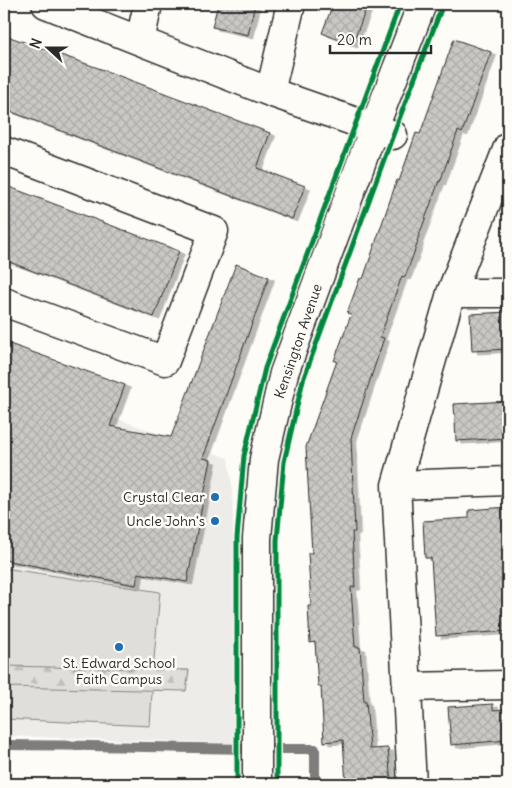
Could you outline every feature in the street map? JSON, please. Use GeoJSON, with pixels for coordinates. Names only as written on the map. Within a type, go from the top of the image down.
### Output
{"type":"FeatureCollection","features":[{"type":"Feature","properties":{"kind":"street"},"geometry":{"type":"LineString","coordinates":[[46,4],[270,92],[384,131]]}},
{"type":"Feature","properties":{"kind":"street"},"geometry":{"type":"LineString","coordinates":[[140,41],[148,4]]}},
{"type":"Feature","properties":{"kind":"street"},"geometry":{"type":"LineString","coordinates":[[270,92],[291,4]]}},
{"type":"Feature","properties":{"kind":"street","name":"Kensington Avenue"},"geometry":{"type":"LineString","coordinates":[[257,779],[257,538],[264,459],[284,374],[384,131],[422,4]]}},
{"type":"Feature","properties":{"kind":"street"},"geometry":{"type":"LineString","coordinates":[[412,784],[396,485],[451,294],[508,147]]}},
{"type":"Feature","properties":{"kind":"street"},"geometry":{"type":"LineString","coordinates":[[4,151],[214,231],[165,361],[4,302]]}},
{"type":"Feature","properties":{"kind":"street"},"geometry":{"type":"LineString","coordinates":[[451,294],[508,292]]}},
{"type":"Feature","properties":{"kind":"street"},"geometry":{"type":"LineString","coordinates":[[396,485],[508,481]]}},
{"type":"Feature","properties":{"kind":"street"},"geometry":{"type":"LineString","coordinates":[[406,687],[508,685]]}},
{"type":"Feature","properties":{"kind":"shaded area","name":"St. Edward School Faith Campus"},"geometry":{"type":"Polygon","coordinates":[[[4,379],[228,458],[232,485],[234,558],[235,743],[4,736],[4,379]]]}},
{"type":"Feature","properties":{"kind":"green space"},"geometry":{"type":"Polygon","coordinates":[[[4,568],[160,592],[150,726],[4,719],[4,568]]]}},
{"type":"Feature","properties":{"kind":"green space"},"geometry":{"type":"Polygon","coordinates":[[[4,666],[189,670],[186,691],[4,687],[4,666]]]}},
{"type":"Feature","properties":{"kind":"building"},"geometry":{"type":"Polygon","coordinates":[[[218,4],[255,4],[248,35],[212,27],[218,4]]]}},
{"type":"Feature","properties":{"kind":"building"},"geometry":{"type":"Polygon","coordinates":[[[333,4],[368,4],[352,45],[322,33],[333,4]]]}},
{"type":"Feature","properties":{"kind":"building"},"geometry":{"type":"Polygon","coordinates":[[[4,35],[101,69],[270,133],[257,168],[305,186],[292,219],[4,109],[4,35]]]}},
{"type":"Feature","properties":{"kind":"building"},"geometry":{"type":"Polygon","coordinates":[[[454,39],[491,52],[462,133],[458,131],[405,277],[402,276],[380,337],[384,338],[351,438],[355,532],[352,532],[355,587],[351,587],[355,647],[360,647],[370,749],[388,748],[391,784],[346,784],[343,740],[324,742],[321,686],[318,686],[315,642],[310,643],[308,606],[311,606],[308,553],[312,553],[306,447],[337,361],[334,361],[351,315],[347,313],[360,278],[363,279],[397,180],[399,181],[416,133],[420,134],[454,39]]]}},
{"type":"Feature","properties":{"kind":"building"},"geometry":{"type":"Polygon","coordinates":[[[4,185],[179,251],[154,317],[4,260],[4,185]]]}},
{"type":"Feature","properties":{"kind":"building"},"geometry":{"type":"Polygon","coordinates":[[[236,264],[269,277],[203,458],[211,460],[187,582],[138,573],[136,585],[4,560],[4,342],[125,385],[110,426],[171,437],[236,264]]]}},
{"type":"Feature","properties":{"kind":"building"},"geometry":{"type":"Polygon","coordinates":[[[508,312],[508,349],[472,351],[470,314],[508,312]]]}},
{"type":"Feature","properties":{"kind":"building"},"geometry":{"type":"Polygon","coordinates":[[[508,401],[508,438],[456,441],[454,404],[508,401]]]}},
{"type":"Feature","properties":{"kind":"building"},"geometry":{"type":"Polygon","coordinates":[[[508,507],[508,631],[436,636],[431,558],[425,558],[423,521],[469,518],[469,510],[508,507]]]}},
{"type":"Feature","properties":{"kind":"building"},"geometry":{"type":"Polygon","coordinates":[[[493,704],[493,710],[508,709],[508,740],[451,745],[448,707],[493,704]]]}},
{"type":"Feature","properties":{"kind":"waterway"},"geometry":{"type":"LineString","coordinates":[[4,745],[315,749],[315,784]]}},
{"type":"Feature","properties":{"kind":"cycle path"},"geometry":{"type":"LineString","coordinates":[[237,784],[237,538],[244,456],[265,368],[400,4]]}},
{"type":"Feature","properties":{"kind":"cycle path"},"geometry":{"type":"LineString","coordinates":[[277,784],[277,540],[284,462],[303,380],[443,4]]}},
{"type":"Feature","properties":{"kind":"place","name":"Crystal Clear"},"geometry":{"type":"Point","coordinates":[215,497]}},
{"type":"Feature","properties":{"kind":"place","name":"Uncle John's"},"geometry":{"type":"Point","coordinates":[215,521]}},
{"type":"Feature","properties":{"kind":"place","name":"St. Edward School Faith Campus"},"geometry":{"type":"Point","coordinates":[119,647]}}]}
